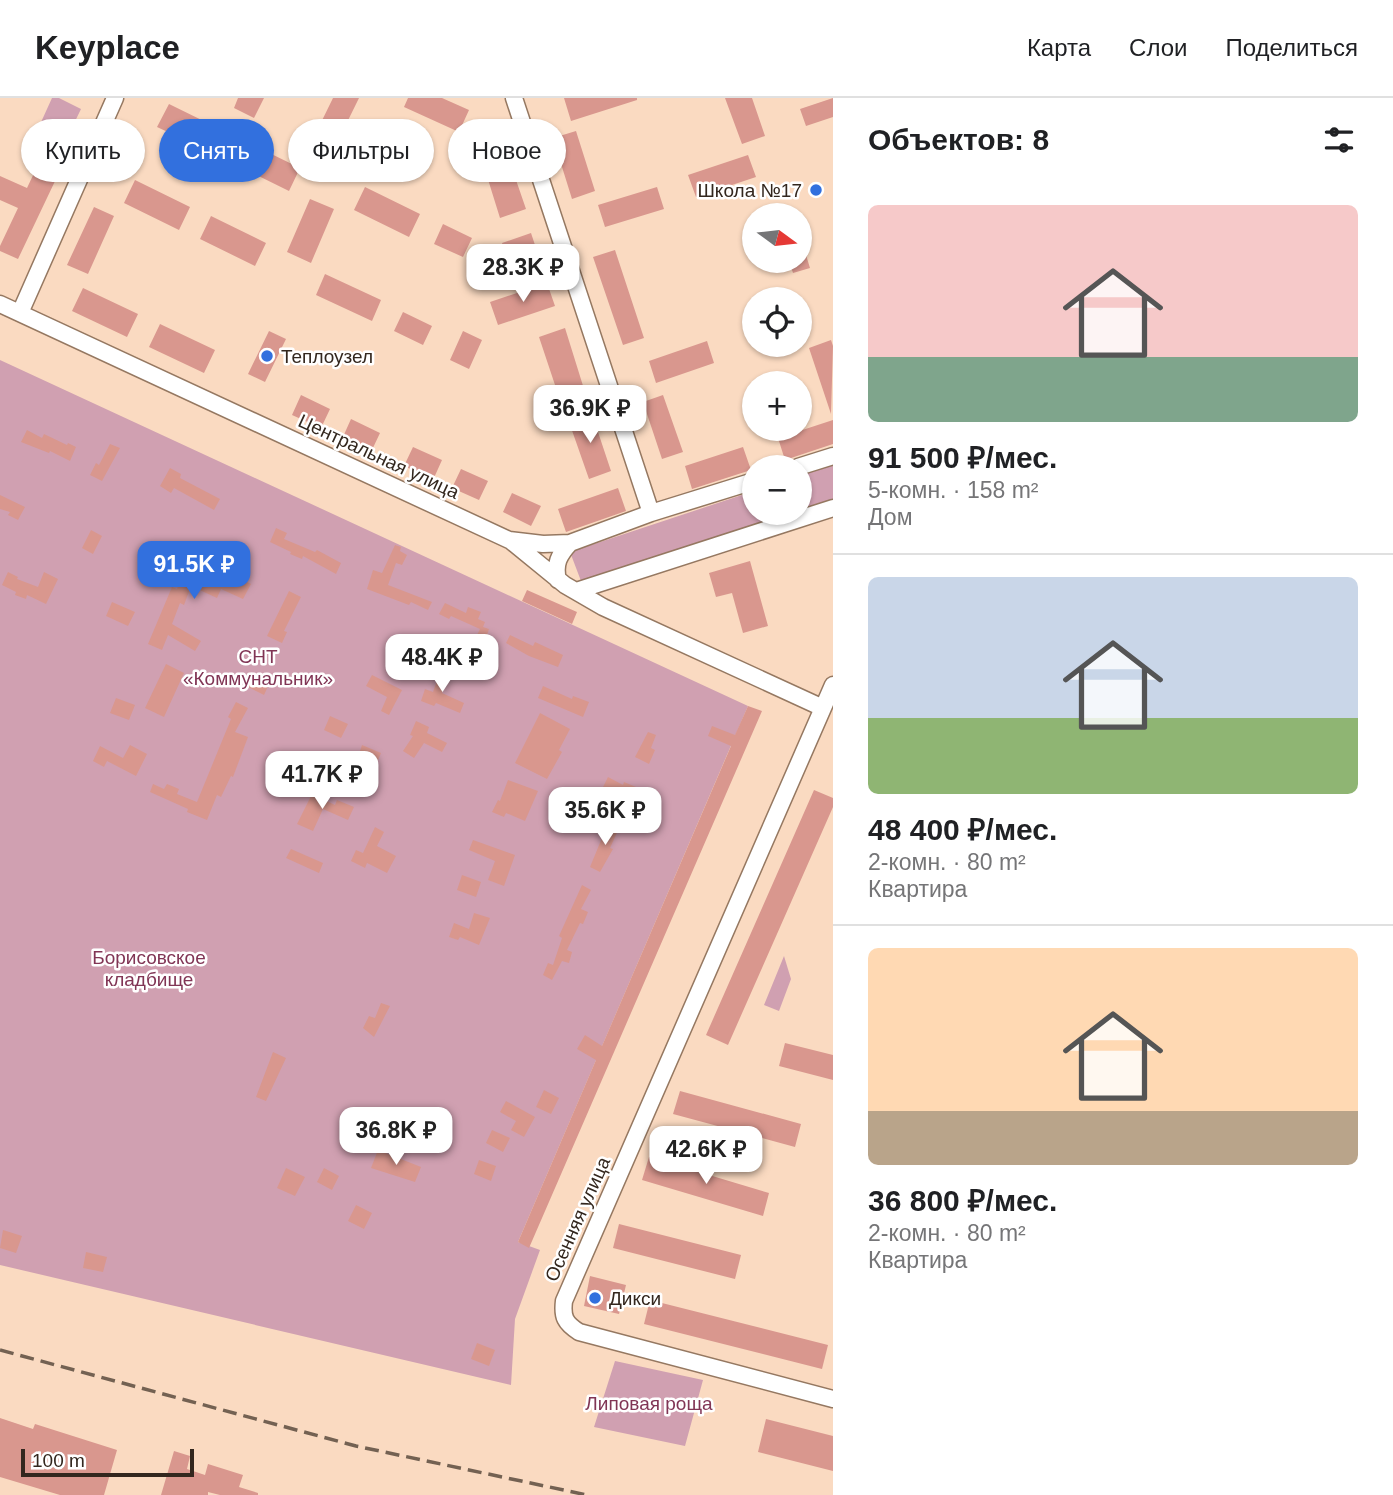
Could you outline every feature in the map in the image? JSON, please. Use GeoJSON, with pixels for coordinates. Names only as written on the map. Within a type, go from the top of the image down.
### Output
{"type":"FeatureCollection","features":[{"type":"Feature","properties":{"kind":"street"},"geometry":{"type":"LineString","coordinates":[[20,313],[115,98]]}},
{"type":"Feature","properties":{"kind":"street"},"geometry":{"type":"LineString","coordinates":[[514,98],[651,513]]}},
{"type":"Feature","properties":{"kind":"street","name":"Центральная улица"},"geometry":{"type":"LineString","coordinates":[[0,304],[509,540],[542,544],[570,543],[651,513],[742,485]]}},
{"type":"Feature","properties":{"kind":"street"},"geometry":{"type":"LineString","coordinates":[[812,463],[833,456]]}},
{"type":"Feature","properties":{"kind":"street"},"geometry":{"type":"LineString","coordinates":[[576,591],[833,508]]}},
{"type":"Feature","properties":{"kind":"street"},"geometry":{"type":"LineString","coordinates":[[509,540],[558,580],[603,607],[823,708]]}},
{"type":"Feature","properties":{"kind":"street"},"geometry":{"type":"LineString","coordinates":[[558,580],[556,563],[560,553],[570,543]]}},
{"type":"Feature","properties":{"kind":"street","name":"Осенняя улица"},"geometry":{"type":"LineString","coordinates":[[833,685],[564,1301],[562,1315],[569,1325],[579,1332],[833,1399]]}},
{"type":"Feature","properties":{"kind":"green space"},"geometry":{"type":"Polygon","coordinates":[[[52,98],[59,98],[81,109],[76,119],[42,119],[52,98]]]}},
{"type":"Feature","properties":{"kind":"green space"},"geometry":{"type":"Polygon","coordinates":[[[0,360],[748,706],[518,1242],[540,1250],[515,1319],[511,1385],[0,1265],[0,360]]]}},
{"type":"Feature","properties":{"kind":"green space"},"geometry":{"type":"Polygon","coordinates":[[[833,464],[833,499],[812,506],[812,472],[833,464]]]}},
{"type":"Feature","properties":{"kind":"green space"},"geometry":{"type":"Polygon","coordinates":[[[742,495],[742,525],[754,525],[581,581],[570,552],[742,495]]]}},
{"type":"Feature","properties":{"kind":"green space"},"geometry":{"type":"Polygon","coordinates":[[[784,956],[791,979],[779,1011],[764,1005],[784,956]]]}},
{"type":"Feature","properties":{"kind":"green space","name":"Липовая роща"},"geometry":{"type":"Polygon","coordinates":[[[615,1361],[703,1380],[685,1446],[594,1427],[615,1361]]]}},
{"type":"Feature","properties":{"kind":"building"},"geometry":{"type":"Polygon","coordinates":[[[238,98],[264,98],[254,118],[234,108],[238,98]]]}},
{"type":"Feature","properties":{"kind":"building"},"geometry":{"type":"Polygon","coordinates":[[[333,98],[359,98],[349,119],[323,119],[333,98]]]}},
{"type":"Feature","properties":{"kind":"building"},"geometry":{"type":"Polygon","coordinates":[[[408,98],[442,98],[469,110],[465,119],[448,119],[448,127],[404,107],[408,98]]]}},
{"type":"Feature","properties":{"kind":"building"},"geometry":{"type":"Polygon","coordinates":[[[564,98],[637,98],[637,100],[571,121],[564,98]]]}},
{"type":"Feature","properties":{"kind":"building"},"geometry":{"type":"Polygon","coordinates":[[[725,98],[752,98],[765,136],[742,144],[725,98]]]}},
{"type":"Feature","properties":{"kind":"building"},"geometry":{"type":"Polygon","coordinates":[[[833,98],[833,117],[806,126],[800,109],[833,98]]]}},
{"type":"Feature","properties":{"kind":"building"},"geometry":{"type":"Polygon","coordinates":[[[169,104],[200,119],[161,119],[169,104]]]}},
{"type":"Feature","properties":{"kind":"building"},"geometry":{"type":"Polygon","coordinates":[[[576,131],[595,191],[572,199],[566,180],[566,134],[576,131]]]}},
{"type":"Feature","properties":{"kind":"building"},"geometry":{"type":"Polygon","coordinates":[[[274,155],[288,162],[288,182],[293,182],[289,191],[271,182],[274,182],[274,155]]]}},
{"type":"Feature","properties":{"kind":"building"},"geometry":{"type":"Polygon","coordinates":[[[748,155],[756,177],[696,197],[688,175],[748,155]]]}},
{"type":"Feature","properties":{"kind":"building"},"geometry":{"type":"Polygon","coordinates":[[[0,176],[27,188],[30,182],[55,182],[18,259],[0,251],[18,208],[0,200],[0,176]]]}},
{"type":"Feature","properties":{"kind":"building"},"geometry":{"type":"Polygon","coordinates":[[[134,182],[139,182],[190,207],[179,230],[124,203],[134,182]]]}},
{"type":"Feature","properties":{"kind":"building"},"geometry":{"type":"Polygon","coordinates":[[[489,182],[517,182],[526,209],[500,218],[489,182]]]}},
{"type":"Feature","properties":{"kind":"building"},"geometry":{"type":"Polygon","coordinates":[[[365,187],[420,214],[409,237],[354,210],[365,187]]]}},
{"type":"Feature","properties":{"kind":"building"},"geometry":{"type":"Polygon","coordinates":[[[657,187],[664,209],[605,227],[598,205],[657,187]]]}},
{"type":"Feature","properties":{"kind":"building"},"geometry":{"type":"Polygon","coordinates":[[[310,199],[334,209],[311,263],[287,252],[310,199]]]}},
{"type":"Feature","properties":{"kind":"building"},"geometry":{"type":"Polygon","coordinates":[[[94,207],[114,216],[88,274],[67,265],[94,207]]]}},
{"type":"Feature","properties":{"kind":"building"},"geometry":{"type":"Polygon","coordinates":[[[211,216],[266,243],[255,266],[200,239],[211,216]]]}},
{"type":"Feature","properties":{"kind":"building"},"geometry":{"type":"Polygon","coordinates":[[[443,224],[472,238],[463,257],[434,244],[443,224]]]}},
{"type":"Feature","properties":{"kind":"building"},"geometry":{"type":"Polygon","coordinates":[[[531,233],[537,251],[508,262],[502,243],[531,233]]]}},
{"type":"Feature","properties":{"kind":"building"},"geometry":{"type":"Polygon","coordinates":[[[615,250],[644,338],[623,345],[593,257],[615,250]]]}},
{"type":"Feature","properties":{"kind":"building"},"geometry":{"type":"Polygon","coordinates":[[[325,274],[381,300],[372,321],[316,295],[325,274]]]}},
{"type":"Feature","properties":{"kind":"building"},"geometry":{"type":"Polygon","coordinates":[[[547,283],[555,306],[498,325],[490,302],[547,283]]]}},
{"type":"Feature","properties":{"kind":"building"},"geometry":{"type":"Polygon","coordinates":[[[83,288],[138,314],[127,337],[72,311],[83,288]]]}},
{"type":"Feature","properties":{"kind":"building"},"geometry":{"type":"Polygon","coordinates":[[[403,312],[432,326],[423,345],[394,331],[403,312]]]}},
{"type":"Feature","properties":{"kind":"building"},"geometry":{"type":"Polygon","coordinates":[[[160,324],[215,350],[204,373],[149,347],[160,324]]]}},
{"type":"Feature","properties":{"kind":"building"},"geometry":{"type":"Polygon","coordinates":[[[565,328],[584,389],[559,397],[539,337],[565,328]]]}},
{"type":"Feature","properties":{"kind":"building","name":"Теплоузел"},"geometry":{"type":"Polygon","coordinates":[[[269,331],[286,339],[265,382],[248,374],[269,331]]]}},
{"type":"Feature","properties":{"kind":"building"},"geometry":{"type":"Polygon","coordinates":[[[463,331],[482,340],[469,369],[450,360],[463,331]]]}},
{"type":"Feature","properties":{"kind":"building"},"geometry":{"type":"Polygon","coordinates":[[[831,340],[833,346],[831,414],[812,357],[812,347],[831,340]]]}},
{"type":"Feature","properties":{"kind":"building"},"geometry":{"type":"Polygon","coordinates":[[[707,341],[714,363],[656,383],[649,361],[707,341]]]}},
{"type":"Feature","properties":{"kind":"building"},"geometry":{"type":"Polygon","coordinates":[[[301,395],[330,409],[321,428],[292,415],[301,395]]]}},
{"type":"Feature","properties":{"kind":"building"},"geometry":{"type":"Polygon","coordinates":[[[663,395],[683,452],[662,459],[643,402],[663,395]]]}},
{"type":"Feature","properties":{"kind":"building"},"geometry":{"type":"Polygon","coordinates":[[[591,411],[611,471],[589,479],[568,419],[591,411]]]}},
{"type":"Feature","properties":{"kind":"building"},"geometry":{"type":"Polygon","coordinates":[[[351,419],[380,433],[371,452],[342,439],[351,419]]]}},
{"type":"Feature","properties":{"kind":"building"},"geometry":{"type":"Polygon","coordinates":[[[833,420],[833,444],[800,455],[783,455],[779,441],[812,441],[812,427],[833,420]]]}},
{"type":"Feature","properties":{"kind":"building"},"geometry":{"type":"Polygon","coordinates":[[[27,430],[42,438],[44,434],[76,447],[70,461],[21,442],[27,430]]]}},
{"type":"Feature","properties":{"kind":"building"},"geometry":{"type":"Polygon","coordinates":[[[110,444],[120,448],[102,481],[90,475],[96,463],[99,465],[110,444]]]}},
{"type":"Feature","properties":{"kind":"building"},"geometry":{"type":"Polygon","coordinates":[[[413,447],[442,460],[433,480],[404,466],[413,447]]]}},
{"type":"Feature","properties":{"kind":"building"},"geometry":{"type":"Polygon","coordinates":[[[743,447],[746,455],[742,455],[742,473],[692,489],[685,466],[743,447]]]}},
{"type":"Feature","properties":{"kind":"building"},"geometry":{"type":"Polygon","coordinates":[[[170,468],[181,474],[180,478],[220,499],[214,510],[174,488],[171,493],[160,486],[170,468]]]}},
{"type":"Feature","properties":{"kind":"building"},"geometry":{"type":"Polygon","coordinates":[[[461,469],[488,481],[479,500],[452,488],[461,469]]]}},
{"type":"Feature","properties":{"kind":"building"},"geometry":{"type":"Polygon","coordinates":[[[618,488],[626,511],[566,532],[558,509],[618,488]]]}},
{"type":"Feature","properties":{"kind":"building"},"geometry":{"type":"Polygon","coordinates":[[[512,493],[541,506],[531,526],[503,512],[512,493]]]}},
{"type":"Feature","properties":{"kind":"building"},"geometry":{"type":"Polygon","coordinates":[[[0,495],[25,507],[18,520],[8,515],[10,512],[0,509],[0,495]]]}},
{"type":"Feature","properties":{"kind":"building"},"geometry":{"type":"Polygon","coordinates":[[[276,528],[287,533],[284,539],[315,552],[317,550],[341,563],[336,574],[270,542],[276,528]]]}},
{"type":"Feature","properties":{"kind":"building"},"geometry":{"type":"Polygon","coordinates":[[[91,530],[102,536],[93,554],[82,548],[91,530]]]}},
{"type":"Feature","properties":{"kind":"building"},"geometry":{"type":"Polygon","coordinates":[[[395,545],[401,547],[400,551],[407,555],[402,565],[396,563],[388,585],[432,602],[428,610],[367,589],[373,570],[382,573],[395,545]]]}},
{"type":"Feature","properties":{"kind":"building"},"geometry":{"type":"Polygon","coordinates":[[[221,559],[234,565],[229,573],[251,584],[243,599],[221,589],[217,598],[191,586],[184,605],[180,603],[172,624],[201,641],[195,651],[168,635],[162,650],[148,644],[172,587],[177,589],[186,566],[212,577],[221,559]]]}},
{"type":"Feature","properties":{"kind":"building"},"geometry":{"type":"Polygon","coordinates":[[[750,561],[768,626],[743,633],[732,593],[716,597],[709,573],[750,561]]]}},
{"type":"Feature","properties":{"kind":"building"},"geometry":{"type":"Polygon","coordinates":[[[8,572],[18,577],[17,579],[38,587],[44,572],[58,579],[46,604],[27,595],[26,599],[15,595],[16,592],[2,585],[8,572]]]}},
{"type":"Feature","properties":{"kind":"building"},"geometry":{"type":"Polygon","coordinates":[[[527,590],[577,612],[572,624],[522,601],[527,590]]]}},
{"type":"Feature","properties":{"kind":"building"},"geometry":{"type":"Polygon","coordinates":[[[289,591],[301,597],[284,631],[287,632],[282,643],[267,636],[289,591]]]}},
{"type":"Feature","properties":{"kind":"building"},"geometry":{"type":"Polygon","coordinates":[[[112,602],[135,612],[128,626],[106,616],[112,602]]]}},
{"type":"Feature","properties":{"kind":"building"},"geometry":{"type":"Polygon","coordinates":[[[445,603],[466,613],[468,607],[481,612],[478,619],[485,622],[483,627],[489,629],[486,638],[477,635],[480,629],[451,616],[449,619],[439,614],[445,603]]]}},
{"type":"Feature","properties":{"kind":"building"},"geometry":{"type":"Polygon","coordinates":[[[510,635],[533,646],[535,642],[563,655],[558,667],[529,656],[506,643],[510,635]]]}},
{"type":"Feature","properties":{"kind":"building"},"geometry":{"type":"Polygon","coordinates":[[[414,640],[434,649],[429,660],[409,650],[414,640]]]}},
{"type":"Feature","properties":{"kind":"building"},"geometry":{"type":"Polygon","coordinates":[[[166,664],[184,673],[164,717],[145,708],[166,664]]]}},
{"type":"Feature","properties":{"kind":"building"},"geometry":{"type":"Polygon","coordinates":[[[442,667],[451,670],[442,693],[464,703],[460,713],[436,703],[434,706],[421,701],[425,689],[433,692],[442,667]]]}},
{"type":"Feature","properties":{"kind":"building"},"geometry":{"type":"Polygon","coordinates":[[[249,672],[270,682],[264,695],[244,685],[249,672]]]}},
{"type":"Feature","properties":{"kind":"building"},"geometry":{"type":"Polygon","coordinates":[[[372,675],[402,690],[389,715],[381,711],[387,697],[366,686],[372,675]]]}},
{"type":"Feature","properties":{"kind":"building"},"geometry":{"type":"Polygon","coordinates":[[[543,686],[572,699],[573,696],[589,702],[583,717],[538,698],[543,686]]]}},
{"type":"Feature","properties":{"kind":"building"},"geometry":{"type":"Polygon","coordinates":[[[116,698],[135,705],[129,720],[110,713],[116,698]]]}},
{"type":"Feature","properties":{"kind":"building"},"geometry":{"type":"Polygon","coordinates":[[[236,702],[248,708],[235,732],[248,737],[233,777],[231,776],[221,797],[217,795],[207,820],[150,792],[153,784],[164,789],[167,784],[179,789],[177,794],[197,802],[236,702]]]}},
{"type":"Feature","properties":{"kind":"building"},"geometry":{"type":"Polygon","coordinates":[[[748,706],[762,711],[529,1248],[518,1242],[596,1060],[577,1049],[585,1035],[602,1046],[731,746],[708,736],[712,726],[735,735],[748,706]]]}},
{"type":"Feature","properties":{"kind":"building"},"geometry":{"type":"Polygon","coordinates":[[[540,713],[570,729],[559,750],[562,752],[547,779],[515,763],[540,713]]]}},
{"type":"Feature","properties":{"kind":"building"},"geometry":{"type":"Polygon","coordinates":[[[330,716],[348,724],[341,738],[324,730],[330,716]]]}},
{"type":"Feature","properties":{"kind":"building"},"geometry":{"type":"Polygon","coordinates":[[[416,721],[429,727],[427,733],[447,743],[442,752],[424,743],[414,758],[403,751],[413,736],[410,735],[416,721]]]}},
{"type":"Feature","properties":{"kind":"building"},"geometry":{"type":"Polygon","coordinates":[[[648,732],[656,735],[651,748],[655,750],[649,764],[635,757],[648,732]]]}},
{"type":"Feature","properties":{"kind":"building"},"geometry":{"type":"Polygon","coordinates":[[[130,745],[147,754],[136,776],[107,761],[104,767],[93,761],[100,746],[123,758],[130,745]]]}},
{"type":"Feature","properties":{"kind":"building"},"geometry":{"type":"Polygon","coordinates":[[[362,745],[381,753],[376,765],[358,757],[362,745]]]}},
{"type":"Feature","properties":{"kind":"building"},"geometry":{"type":"Polygon","coordinates":[[[330,751],[346,757],[340,775],[323,768],[330,751]]]}},
{"type":"Feature","properties":{"kind":"building"},"geometry":{"type":"Polygon","coordinates":[[[608,777],[623,785],[624,782],[636,787],[627,808],[615,803],[618,797],[602,789],[608,777]]]}},
{"type":"Feature","properties":{"kind":"building"},"geometry":{"type":"Polygon","coordinates":[[[508,780],[538,791],[525,821],[506,813],[504,817],[492,812],[498,800],[500,801],[508,780]]]}},
{"type":"Feature","properties":{"kind":"building"},"geometry":{"type":"Polygon","coordinates":[[[814,790],[833,798],[833,807],[728,1045],[706,1035],[814,790]]]}},
{"type":"Feature","properties":{"kind":"building"},"geometry":{"type":"Polygon","coordinates":[[[312,794],[335,805],[337,800],[354,807],[348,820],[323,809],[313,831],[297,824],[312,794]]]}},
{"type":"Feature","properties":{"kind":"building"},"geometry":{"type":"Polygon","coordinates":[[[609,821],[620,826],[610,848],[613,849],[600,872],[590,867],[609,821]]]}},
{"type":"Feature","properties":{"kind":"building"},"geometry":{"type":"Polygon","coordinates":[[[375,827],[384,832],[377,846],[396,856],[387,873],[367,863],[365,868],[351,861],[356,850],[363,853],[375,827]]]}},
{"type":"Feature","properties":{"kind":"building"},"geometry":{"type":"Polygon","coordinates":[[[473,840],[515,855],[504,886],[488,880],[495,861],[469,850],[473,840]]]}},
{"type":"Feature","properties":{"kind":"building"},"geometry":{"type":"Polygon","coordinates":[[[291,849],[323,863],[319,873],[286,858],[291,849]]]}},
{"type":"Feature","properties":{"kind":"building"},"geometry":{"type":"Polygon","coordinates":[[[462,875],[481,882],[476,897],[457,890],[462,875]]]}},
{"type":"Feature","properties":{"kind":"building"},"geometry":{"type":"Polygon","coordinates":[[[582,885],[591,890],[581,909],[588,912],[567,950],[572,952],[569,963],[562,961],[552,980],[543,975],[548,963],[553,965],[562,938],[559,936],[582,885]]]}},
{"type":"Feature","properties":{"kind":"building"},"geometry":{"type":"Polygon","coordinates":[[[474,913],[490,918],[479,945],[460,937],[458,940],[449,937],[454,923],[469,929],[474,913]]]}},
{"type":"Feature","properties":{"kind":"building"},"geometry":{"type":"Polygon","coordinates":[[[381,1003],[390,1006],[374,1037],[363,1028],[369,1016],[375,1018],[381,1003]]]}},
{"type":"Feature","properties":{"kind":"building"},"geometry":{"type":"Polygon","coordinates":[[[785,1043],[833,1055],[833,1080],[779,1066],[785,1043]]]}},
{"type":"Feature","properties":{"kind":"building"},"geometry":{"type":"Polygon","coordinates":[[[273,1052],[286,1058],[266,1101],[256,1097],[273,1052]]]}},
{"type":"Feature","properties":{"kind":"building"},"geometry":{"type":"Polygon","coordinates":[[[544,1090],[559,1098],[551,1114],[536,1107],[544,1090]]]}},
{"type":"Feature","properties":{"kind":"building"},"geometry":{"type":"Polygon","coordinates":[[[680,1091],[801,1124],[795,1147],[673,1114],[680,1091]]]}},
{"type":"Feature","properties":{"kind":"building"},"geometry":{"type":"Polygon","coordinates":[[[506,1101],[535,1117],[524,1137],[511,1130],[516,1121],[500,1112],[506,1101]]]}},
{"type":"Feature","properties":{"kind":"building"},"geometry":{"type":"Polygon","coordinates":[[[492,1130],[510,1138],[503,1152],[486,1143],[492,1130]]]}},
{"type":"Feature","properties":{"kind":"building"},"geometry":{"type":"Polygon","coordinates":[[[378,1150],[421,1167],[415,1182],[371,1168],[378,1150]]]}},
{"type":"Feature","properties":{"kind":"building"},"geometry":{"type":"Polygon","coordinates":[[[649,1157],[769,1193],[763,1216],[642,1180],[649,1157]]]}},
{"type":"Feature","properties":{"kind":"building"},"geometry":{"type":"Polygon","coordinates":[[[479,1160],[496,1166],[491,1181],[474,1174],[479,1160]]]}},
{"type":"Feature","properties":{"kind":"building"},"geometry":{"type":"Polygon","coordinates":[[[286,1168],[305,1177],[295,1196],[277,1188],[286,1168]]]}},
{"type":"Feature","properties":{"kind":"building"},"geometry":{"type":"Polygon","coordinates":[[[324,1168],[339,1176],[332,1190],[317,1182],[324,1168]]]}},
{"type":"Feature","properties":{"kind":"building"},"geometry":{"type":"Polygon","coordinates":[[[356,1205],[372,1213],[364,1229],[348,1221],[356,1205]]]}},
{"type":"Feature","properties":{"kind":"building"},"geometry":{"type":"Polygon","coordinates":[[[619,1224],[741,1255],[735,1279],[613,1248],[619,1224]]]}},
{"type":"Feature","properties":{"kind":"building"},"geometry":{"type":"Polygon","coordinates":[[[3,1230],[22,1236],[16,1253],[0,1248],[3,1230]]]}},
{"type":"Feature","properties":{"kind":"building"},"geometry":{"type":"Polygon","coordinates":[[[86,1252],[107,1257],[103,1272],[83,1268],[86,1252]]]}},
{"type":"Feature","properties":{"kind":"building"},"geometry":{"type":"Polygon","coordinates":[[[590,1276],[626,1285],[619,1314],[584,1306],[590,1276]]]}},
{"type":"Feature","properties":{"kind":"building"},"geometry":{"type":"Polygon","coordinates":[[[650,1300],[828,1345],[822,1369],[644,1324],[650,1300]]]}},
{"type":"Feature","properties":{"kind":"building"},"geometry":{"type":"Polygon","coordinates":[[[477,1343],[495,1350],[489,1366],[471,1359],[477,1343]]]}},
{"type":"Feature","properties":{"kind":"building"},"geometry":{"type":"Polygon","coordinates":[[[0,1418],[33,1429],[35,1424],[117,1450],[104,1495],[60,1495],[0,1477],[0,1418]]]}},
{"type":"Feature","properties":{"kind":"building"},"geometry":{"type":"Polygon","coordinates":[[[766,1419],[833,1436],[833,1471],[758,1452],[766,1419]]]}},
{"type":"Feature","properties":{"kind":"building"},"geometry":{"type":"Polygon","coordinates":[[[174,1451],[190,1456],[187,1469],[205,1475],[208,1464],[243,1475],[239,1487],[258,1495],[220,1495],[208,1492],[208,1495],[161,1495],[174,1451]]]}},
{"type":"Feature","properties":{"kind":"railway"},"geometry":{"type":"LineString","coordinates":[[0,1350],[356,1446],[587,1495]]}},
{"type":"Feature","properties":{"kind":"place","name":"Школа №17"},"geometry":{"type":"Point","coordinates":[816,190]}},
{"type":"Feature","properties":{"kind":"place","name":"Теплоузел"},"geometry":{"type":"Point","coordinates":[267,356]}},
{"type":"Feature","properties":{"kind":"place","name":"Дикси"},"geometry":{"type":"Point","coordinates":[595,1298]}},
{"type":"Feature","properties":{"kind":"park label","name":"СНТ «Коммунальник»"},"geometry":{"type":"Point","coordinates":[258,667]}},
{"type":"Feature","properties":{"kind":"park label","name":"Борисовское кладбище"},"geometry":{"type":"Point","coordinates":[149,968]}}]}
